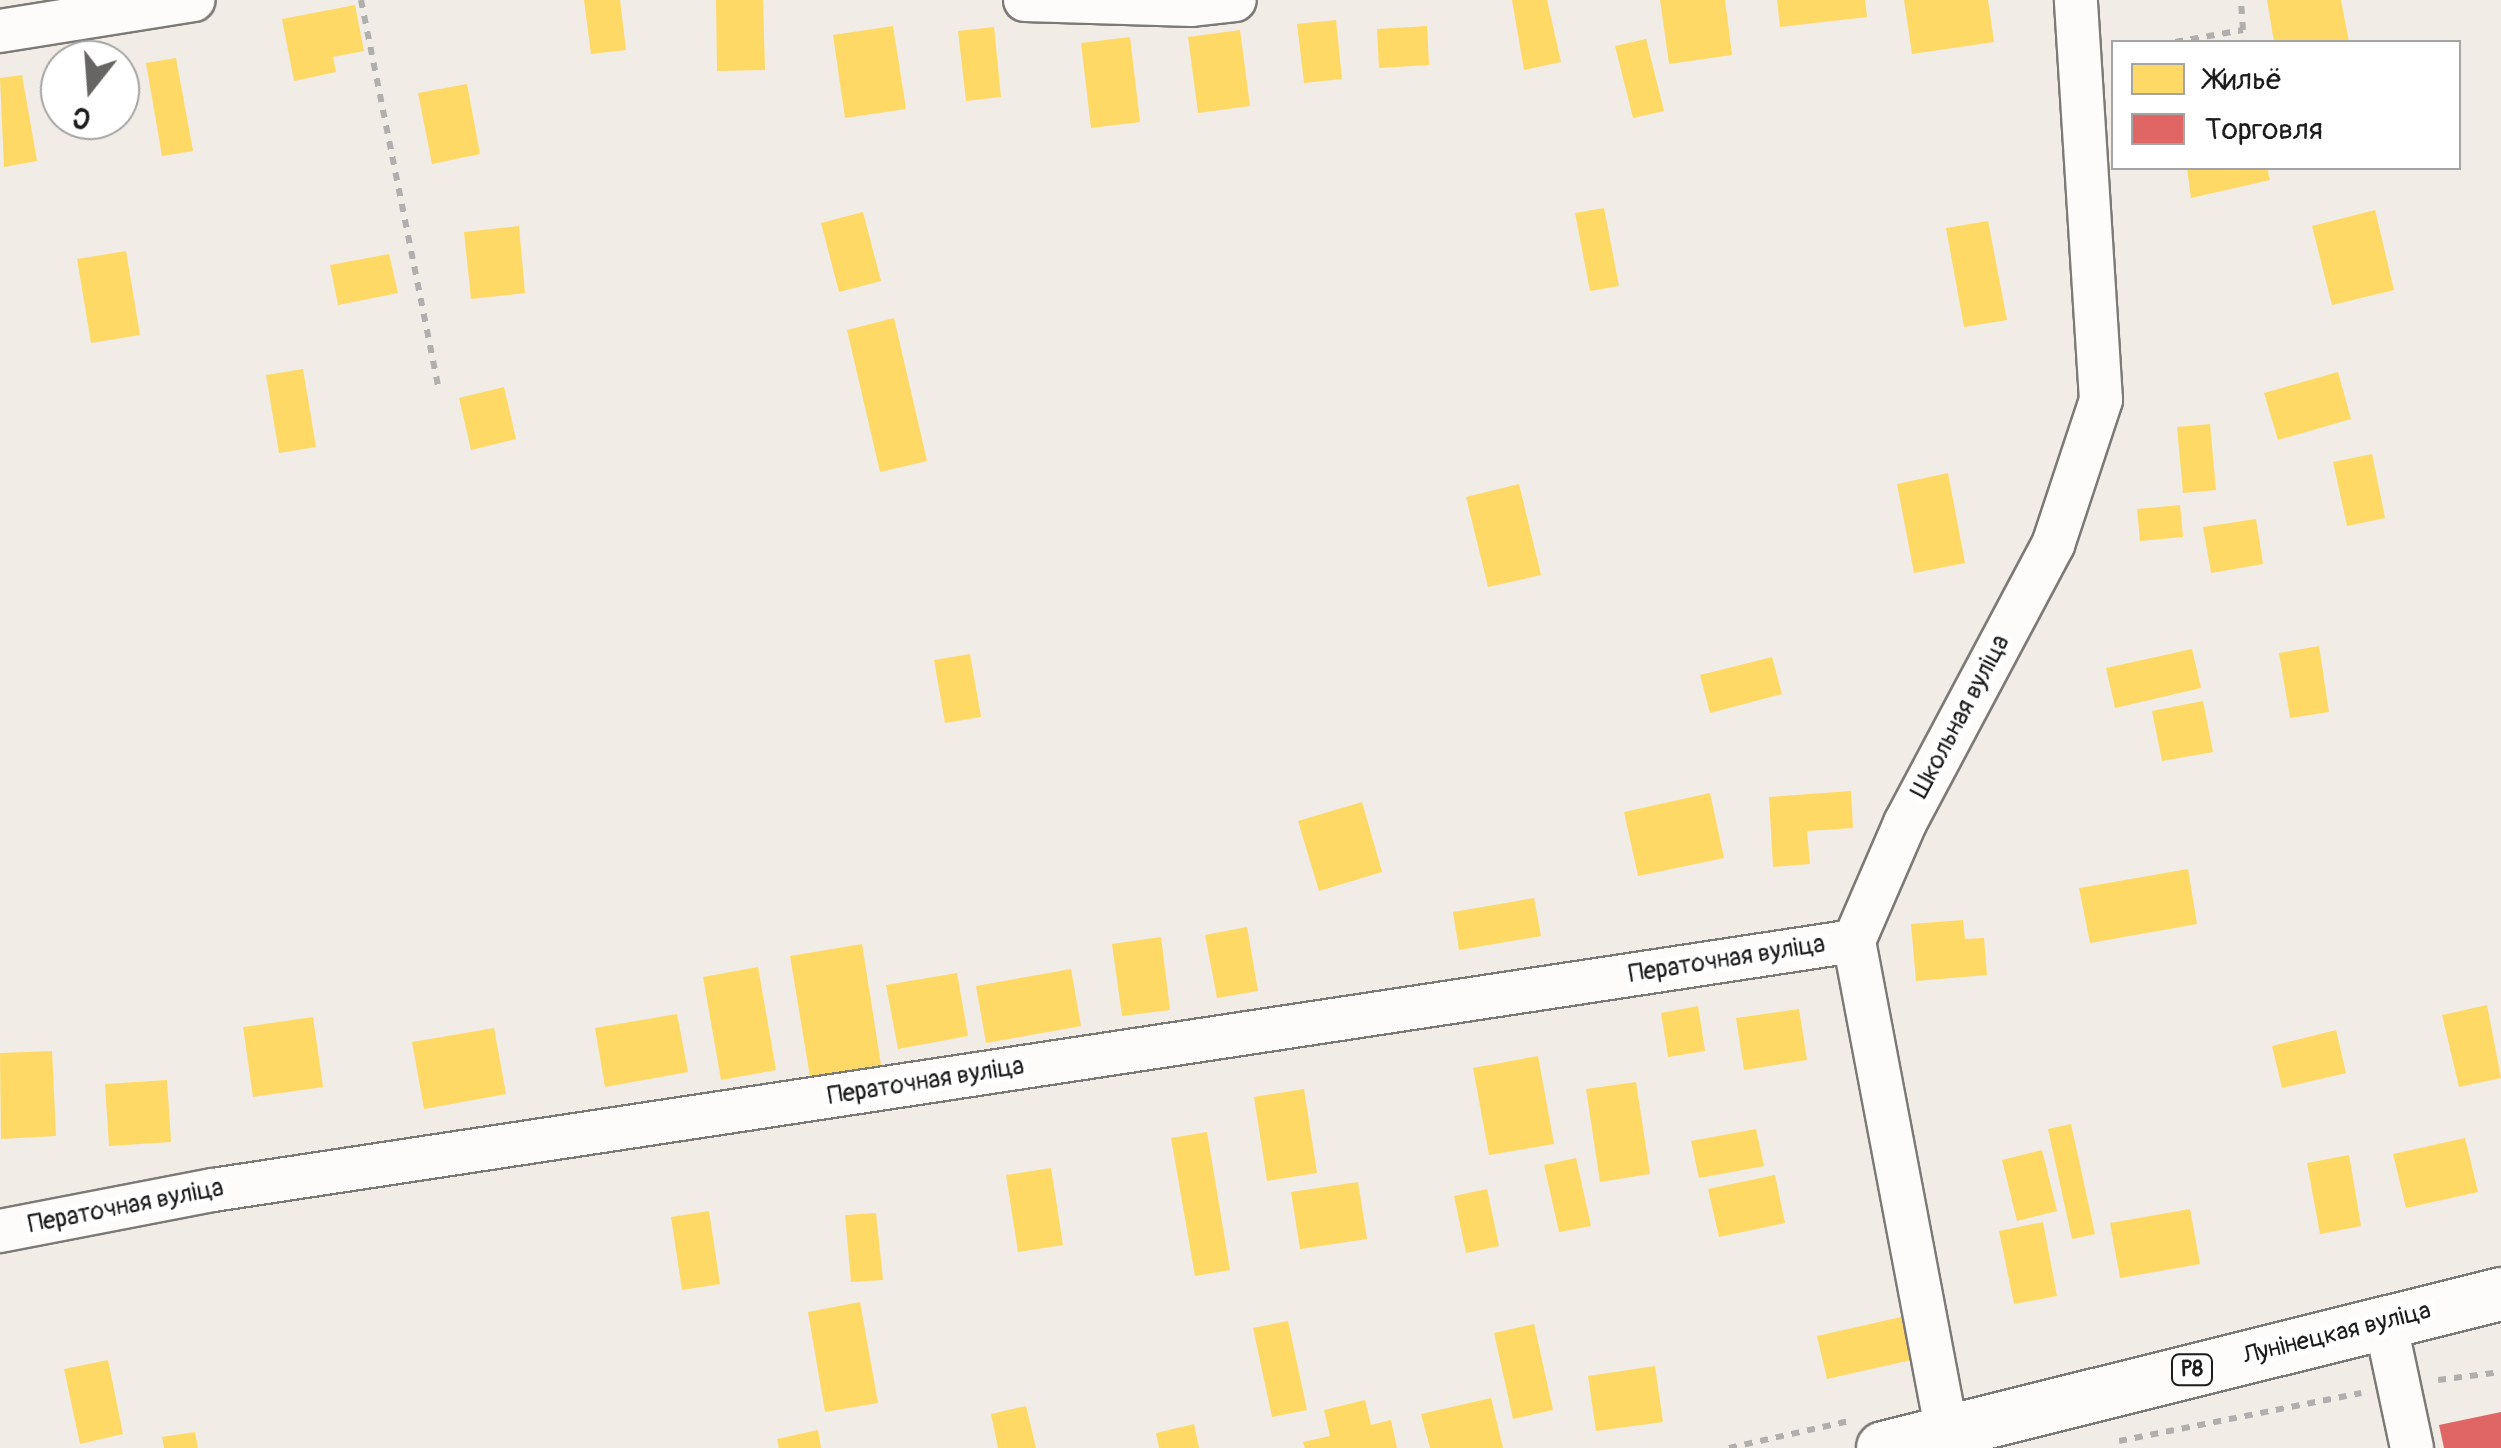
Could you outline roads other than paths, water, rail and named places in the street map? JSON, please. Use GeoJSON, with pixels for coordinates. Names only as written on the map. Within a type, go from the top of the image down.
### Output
{"type":"FeatureCollection","features":[{"type":"Feature","properties":{"kind":"main road","name":"Лунінецкая вуліца"},"geometry":{"type":"LineString","coordinates":[[1872,1433],[1947,1433],[2501,1294]]}},
{"type":"Feature","properties":{"kind":"street"},"geometry":{"type":"LineString","coordinates":[[0,31],[194,0]]}},
{"type":"Feature","properties":{"kind":"street"},"geometry":{"type":"LineString","coordinates":[[1026,0],[1192,6],[1235,0]]}},
{"type":"Feature","properties":{"kind":"street","name":"Школьная вуліца"},"geometry":{"type":"LineString","coordinates":[[1854,941],[1905,823],[2052,545],[2101,400],[2076,0]]}},
{"type":"Feature","properties":{"kind":"street"},"geometry":{"type":"LineString","coordinates":[[1854,941],[1947,1433]]}},
{"type":"Feature","properties":{"kind":"street","name":"Ператочная вуліца"},"geometry":{"type":"LineString","coordinates":[[0,1231],[213,1190],[1854,941]]}},
{"type":"Feature","properties":{"kind":"street"},"geometry":{"type":"LineString","coordinates":[[2385,1321],[2412,1448]]}}]}
